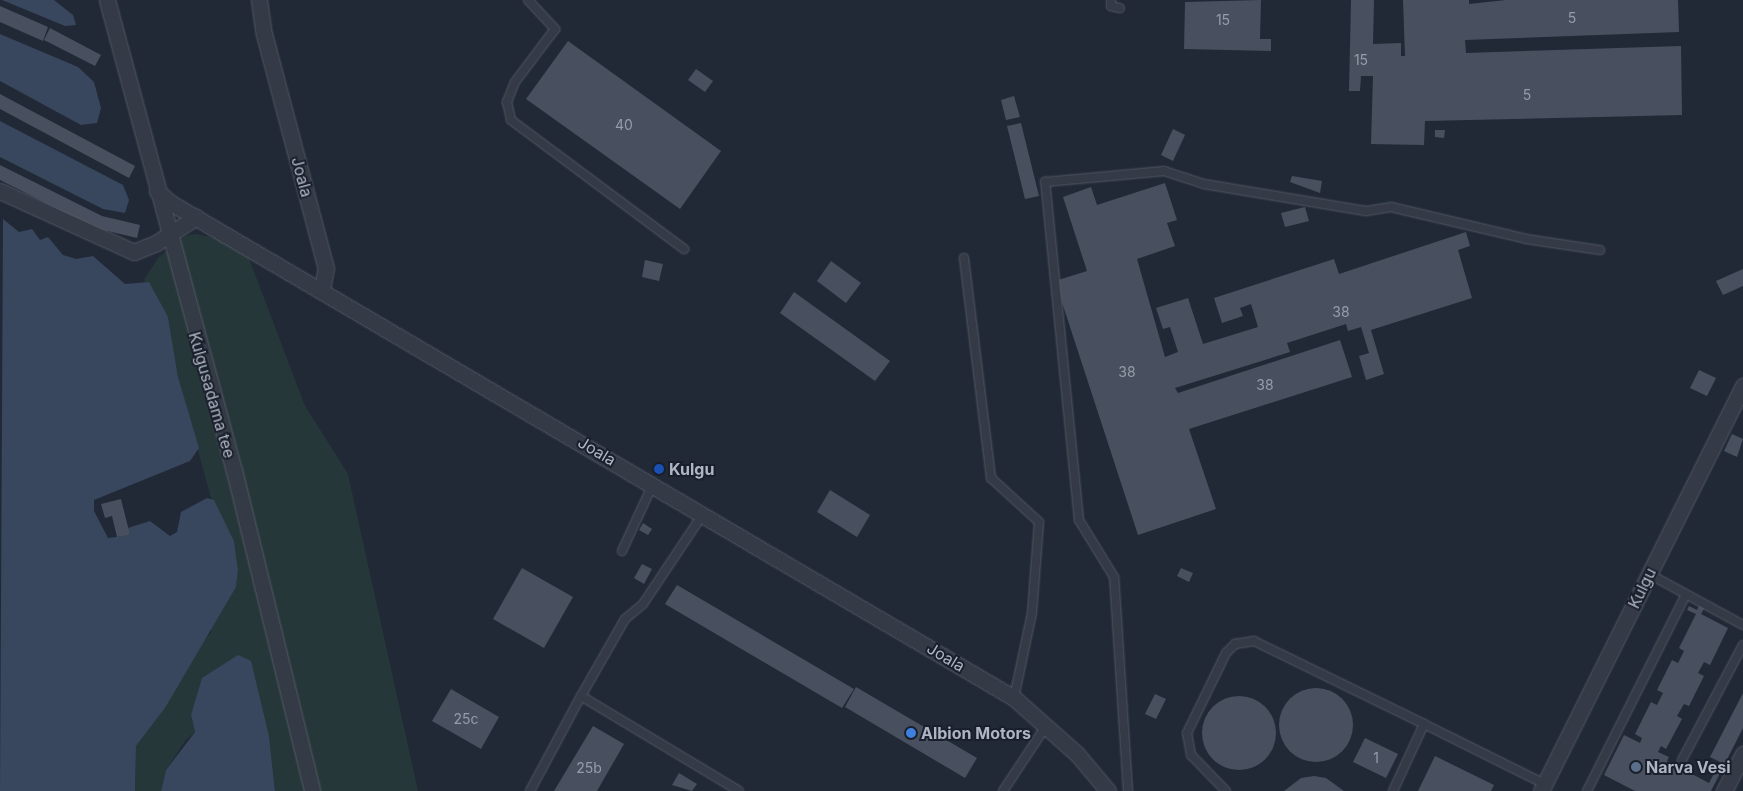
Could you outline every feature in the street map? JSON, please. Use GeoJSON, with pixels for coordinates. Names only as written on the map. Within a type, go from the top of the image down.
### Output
{"type":"FeatureCollection","features":[{"type":"Feature","properties":{"kind":"street","name":"Kulgusadama tee"},"geometry":{"type":"LineString","coordinates":[[106,0],[167,233],[234,470],[312,791]]}},
{"type":"Feature","properties":{"kind":"street","name":"Joala"},"geometry":{"type":"LineString","coordinates":[[259,0],[264,34],[326,268],[322,288],[1014,698],[1077,754],[1108,791]]}},
{"type":"Feature","properties":{"kind":"street"},"geometry":{"type":"LineString","coordinates":[[0,191],[134,252],[156,243],[167,233],[196,217]]}},
{"type":"Feature","properties":{"kind":"street"},"geometry":{"type":"LineString","coordinates":[[157,191],[196,217],[322,288]]}},
{"type":"Feature","properties":{"kind":"street","name":"Kulgu"},"geometry":{"type":"LineString","coordinates":[[1543,787],[1742,388]]}},
{"type":"Feature","properties":{"kind":"street"},"geometry":{"type":"LineString","coordinates":[[1724,791],[1743,754]]}},
{"type":"Feature","properties":{"kind":"lane"},"geometry":{"type":"LineString","coordinates":[[528,0],[555,29],[515,82],[507,102],[511,120],[684,250]]}},
{"type":"Feature","properties":{"kind":"lane"},"geometry":{"type":"LineString","coordinates":[[1111,0],[1111,6],[1120,8]]}},
{"type":"Feature","properties":{"kind":"lane"},"geometry":{"type":"LineString","coordinates":[[1128,791],[1114,577],[1079,520],[1045,182],[1164,170],[1204,184],[1366,210],[1392,207],[1526,239],[1600,250]]}},
{"type":"Feature","properties":{"kind":"lane"},"geometry":{"type":"LineString","coordinates":[[964,258],[991,478],[1039,522],[1032,614],[1014,698]]}},
{"type":"Feature","properties":{"kind":"lane"},"geometry":{"type":"LineString","coordinates":[[622,551],[653,484]]}},
{"type":"Feature","properties":{"kind":"lane"},"geometry":{"type":"LineString","coordinates":[[530,791],[625,619],[642,604],[703,514]]}},
{"type":"Feature","properties":{"kind":"lane"},"geometry":{"type":"LineString","coordinates":[[1649,574],[1743,625]]}},
{"type":"Feature","properties":{"kind":"lane"},"geometry":{"type":"LineString","coordinates":[[1587,791],[1686,594]]}},
{"type":"Feature","properties":{"kind":"lane"},"geometry":{"type":"LineString","coordinates":[[1226,791],[1191,754],[1186,738],[1190,724],[1226,653],[1240,642],[1254,641],[1273,647],[1543,787]]}},
{"type":"Feature","properties":{"kind":"lane"},"geometry":{"type":"LineString","coordinates":[[1682,760],[1743,645]]}},
{"type":"Feature","properties":{"kind":"lane"},"geometry":{"type":"LineString","coordinates":[[581,696],[739,791]]}},
{"type":"Feature","properties":{"kind":"lane"},"geometry":{"type":"LineString","coordinates":[[1393,791],[1424,724]]}},
{"type":"Feature","properties":{"kind":"lane"},"geometry":{"type":"LineString","coordinates":[[1003,791],[1046,726]]}},
{"type":"Feature","properties":{"kind":"shaded area"},"geometry":{"type":"Polygon","coordinates":[[[195,234],[221,239],[248,256],[305,406],[348,474],[418,791],[275,791],[269,736],[261,713],[231,659],[191,715],[195,732],[185,741],[166,770],[161,791],[135,791],[136,746],[165,708],[202,641],[211,633],[211,626],[236,587],[238,570],[234,541],[211,498],[178,377],[168,317],[144,280],[158,258],[185,236],[195,234]]]}},
{"type":"Feature","properties":{"kind":"water"},"geometry":{"type":"Polygon","coordinates":[[[2,0],[54,0],[73,15],[76,25],[65,26],[2,0]]]}},
{"type":"Feature","properties":{"kind":"water"},"geometry":{"type":"Polygon","coordinates":[[[0,34],[78,67],[94,82],[101,108],[97,123],[81,125],[0,81],[0,34]]]}},
{"type":"Feature","properties":{"kind":"water"},"geometry":{"type":"Polygon","coordinates":[[[0,121],[123,185],[129,200],[125,213],[103,209],[0,157],[0,121]]]}},
{"type":"Feature","properties":{"kind":"water"},"geometry":{"type":"Polygon","coordinates":[[[3,219],[19,232],[32,229],[40,240],[48,237],[63,255],[76,259],[93,256],[125,284],[149,282],[168,317],[178,377],[199,448],[190,461],[94,500],[94,511],[108,538],[130,535],[128,528],[150,521],[170,536],[177,532],[181,512],[207,498],[214,500],[234,541],[238,570],[236,587],[165,708],[136,746],[135,791],[0,791],[3,219]]]}},
{"type":"Feature","properties":{"kind":"water"},"geometry":{"type":"Polygon","coordinates":[[[238,655],[251,661],[269,736],[275,791],[161,791],[166,770],[195,732],[191,715],[202,678],[238,655]]]}},
{"type":"Feature","properties":{"kind":"building"},"geometry":{"type":"Polygon","coordinates":[[[1261,0],[1260,39],[1271,39],[1271,51],[1184,49],[1185,2],[1261,0]]]}},
{"type":"Feature","properties":{"kind":"building"},"geometry":{"type":"Polygon","coordinates":[[[1351,0],[1374,0],[1373,44],[1401,43],[1401,56],[1405,56],[1403,0],[1469,0],[1469,4],[1506,0],[1678,0],[1679,32],[1465,40],[1466,53],[1681,46],[1682,115],[1425,121],[1424,145],[1371,144],[1373,76],[1361,76],[1360,91],[1349,91],[1351,0]]]}},
{"type":"Feature","properties":{"kind":"building"},"geometry":{"type":"Polygon","coordinates":[[[0,6],[48,27],[43,41],[0,22],[0,6]]]}},
{"type":"Feature","properties":{"kind":"building"},"geometry":{"type":"Polygon","coordinates":[[[50,28],[101,55],[95,66],[44,40],[50,28]]]}},
{"type":"Feature","properties":{"kind":"building"},"geometry":{"type":"Polygon","coordinates":[[[568,41],[721,151],[680,209],[526,99],[568,41]]]}},
{"type":"Feature","properties":{"kind":"building"},"geometry":{"type":"Polygon","coordinates":[[[696,69],[713,81],[705,92],[688,80],[696,69]]]}},
{"type":"Feature","properties":{"kind":"building"},"geometry":{"type":"Polygon","coordinates":[[[0,94],[135,166],[129,178],[0,109],[0,94]]]}},
{"type":"Feature","properties":{"kind":"building"},"geometry":{"type":"Polygon","coordinates":[[[1014,96],[1020,117],[1006,120],[1001,100],[1014,96]]]}},
{"type":"Feature","properties":{"kind":"building"},"geometry":{"type":"Polygon","coordinates":[[[1021,123],[1039,196],[1025,199],[1007,126],[1021,123]]]}},
{"type":"Feature","properties":{"kind":"building"},"geometry":{"type":"Polygon","coordinates":[[[1173,129],[1185,135],[1173,161],[1161,155],[1173,129]]]}},
{"type":"Feature","properties":{"kind":"building"},"geometry":{"type":"Polygon","coordinates":[[[1435,130],[1445,130],[1444,138],[1435,137],[1435,130]]]}},
{"type":"Feature","properties":{"kind":"building"},"geometry":{"type":"Polygon","coordinates":[[[0,165],[102,216],[140,225],[137,238],[95,228],[0,180],[0,165]]]}},
{"type":"Feature","properties":{"kind":"building"},"geometry":{"type":"Polygon","coordinates":[[[1292,176],[1322,181],[1320,193],[1290,182],[1292,176]]]}},
{"type":"Feature","properties":{"kind":"building"},"geometry":{"type":"Polygon","coordinates":[[[1165,183],[1177,220],[1167,223],[1175,246],[1137,259],[1165,357],[1178,352],[1170,327],[1163,329],[1156,308],[1188,298],[1203,344],[1258,327],[1251,304],[1240,308],[1243,316],[1222,323],[1214,298],[1334,259],[1339,274],[1466,232],[1470,246],[1458,250],[1472,298],[1371,330],[1384,374],[1366,380],[1359,356],[1369,353],[1361,327],[1348,331],[1346,324],[1287,343],[1290,352],[1175,388],[1178,393],[1340,340],[1352,377],[1189,429],[1216,509],[1138,535],[1055,281],[1087,271],[1063,197],[1091,187],[1097,205],[1165,183]]]}},
{"type":"Feature","properties":{"kind":"building"},"geometry":{"type":"Polygon","coordinates":[[[1305,207],[1309,221],[1285,227],[1281,213],[1305,207]]]}},
{"type":"Feature","properties":{"kind":"building"},"geometry":{"type":"Polygon","coordinates":[[[645,260],[663,264],[659,281],[642,277],[645,260]]]}},
{"type":"Feature","properties":{"kind":"building"},"geometry":{"type":"Polygon","coordinates":[[[831,261],[861,283],[846,303],[817,281],[831,261]]]}},
{"type":"Feature","properties":{"kind":"building"},"geometry":{"type":"Polygon","coordinates":[[[1743,269],[1743,286],[1723,295],[1716,281],[1743,269]]]}},
{"type":"Feature","properties":{"kind":"building"},"geometry":{"type":"Polygon","coordinates":[[[794,292],[890,361],[875,381],[780,313],[794,292]]]}},
{"type":"Feature","properties":{"kind":"building"},"geometry":{"type":"Polygon","coordinates":[[[1699,370],[1716,378],[1707,396],[1690,388],[1699,370]]]}},
{"type":"Feature","properties":{"kind":"building"},"geometry":{"type":"Polygon","coordinates":[[[1732,434],[1743,439],[1737,457],[1724,451],[1732,434]]]}},
{"type":"Feature","properties":{"kind":"building"},"geometry":{"type":"Polygon","coordinates":[[[830,490],[870,515],[857,537],[817,512],[830,490]]]}},
{"type":"Feature","properties":{"kind":"building"},"geometry":{"type":"Polygon","coordinates":[[[121,499],[130,535],[117,537],[112,516],[105,518],[101,504],[121,499]]]}},
{"type":"Feature","properties":{"kind":"building"},"geometry":{"type":"Polygon","coordinates":[[[643,523],[652,529],[648,535],[639,530],[643,523]]]}},
{"type":"Feature","properties":{"kind":"building"},"geometry":{"type":"Polygon","coordinates":[[[642,564],[652,569],[644,584],[634,578],[642,564]]]}},
{"type":"Feature","properties":{"kind":"building"},"geometry":{"type":"Polygon","coordinates":[[[522,568],[573,597],[544,648],[493,619],[522,568]]]}},
{"type":"Feature","properties":{"kind":"building"},"geometry":{"type":"Polygon","coordinates":[[[1181,568],[1193,573],[1189,582],[1177,576],[1181,568]]]}},
{"type":"Feature","properties":{"kind":"building"},"geometry":{"type":"Polygon","coordinates":[[[677,585],[854,689],[842,708],[665,604],[677,585]]]}},
{"type":"Feature","properties":{"kind":"building"},"geometry":{"type":"Polygon","coordinates":[[[1700,604],[1705,607],[1701,614],[1728,628],[1710,665],[1704,662],[1698,673],[1704,676],[1689,706],[1684,704],[1677,716],[1682,719],[1666,749],[1661,746],[1658,752],[1669,757],[1667,761],[1709,783],[1720,762],[1710,757],[1743,693],[1743,728],[1711,791],[1635,791],[1604,775],[1624,735],[1640,743],[1642,738],[1635,734],[1651,702],[1657,705],[1663,693],[1657,690],[1672,660],[1678,663],[1684,651],[1679,648],[1696,614],[1687,610],[1689,606],[1697,610],[1700,604]]]}},
{"type":"Feature","properties":{"kind":"building","name":"Albion Motors"},"geometry":{"type":"Polygon","coordinates":[[[856,687],[977,758],[965,778],[845,707],[856,687]]]}},
{"type":"Feature","properties":{"kind":"building"},"geometry":{"type":"Polygon","coordinates":[[[1309,688],[1323,688],[1337,694],[1347,704],[1353,718],[1351,739],[1337,756],[1323,762],[1309,762],[1295,756],[1285,746],[1279,732],[1279,718],[1285,704],[1295,694],[1309,688]]]}},
{"type":"Feature","properties":{"kind":"building"},"geometry":{"type":"Polygon","coordinates":[[[451,689],[499,717],[481,749],[432,721],[451,689]]]}},
{"type":"Feature","properties":{"kind":"building"},"geometry":{"type":"Polygon","coordinates":[[[1155,694],[1166,699],[1156,719],[1145,714],[1155,694]]]}},
{"type":"Feature","properties":{"kind":"building"},"geometry":{"type":"Polygon","coordinates":[[[1232,696],[1246,696],[1260,702],[1270,712],[1276,726],[1276,740],[1270,754],[1260,764],[1246,770],[1232,770],[1218,764],[1208,754],[1202,740],[1202,726],[1208,712],[1218,702],[1232,696]]]}},
{"type":"Feature","properties":{"kind":"building"},"geometry":{"type":"Polygon","coordinates":[[[593,726],[624,744],[597,791],[554,791],[593,726]]]}},
{"type":"Feature","properties":{"kind":"building"},"geometry":{"type":"Polygon","coordinates":[[[1365,738],[1398,754],[1386,778],[1353,762],[1365,738]]]}},
{"type":"Feature","properties":{"kind":"building"},"geometry":{"type":"Polygon","coordinates":[[[1435,756],[1494,785],[1491,791],[1418,791],[1435,756]]]}},
{"type":"Feature","properties":{"kind":"building"},"geometry":{"type":"Polygon","coordinates":[[[679,773],[697,784],[692,791],[672,785],[679,773]]]}},
{"type":"Feature","properties":{"kind":"building"},"geometry":{"type":"Polygon","coordinates":[[[1314,776],[1326,778],[1344,791],[1284,791],[1301,778],[1314,776]]]}},
{"type":"Feature","properties":{"kind":"place","name":"Kulgu"},"geometry":{"type":"Point","coordinates":[659,469]}},
{"type":"Feature","properties":{"kind":"place","name":"Albion Motors"},"geometry":{"type":"Point","coordinates":[911,733]}},
{"type":"Feature","properties":{"kind":"place","name":"Narva Vesi"},"geometry":{"type":"Point","coordinates":[1636,767]}}]}
